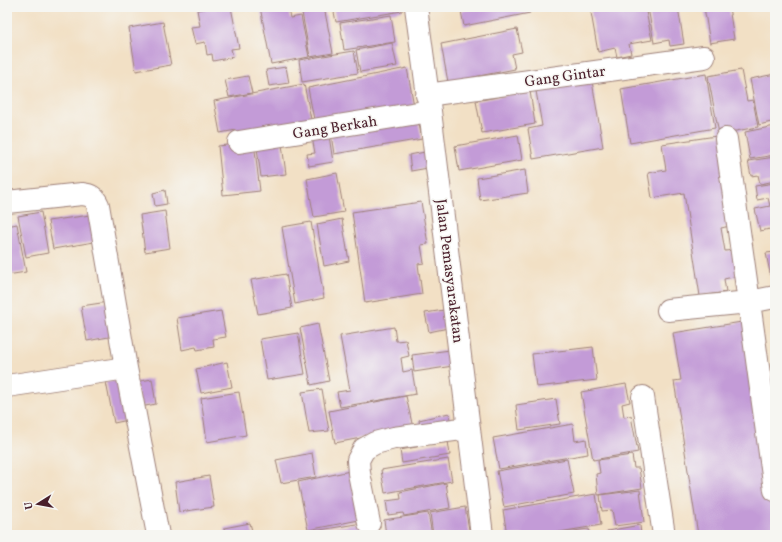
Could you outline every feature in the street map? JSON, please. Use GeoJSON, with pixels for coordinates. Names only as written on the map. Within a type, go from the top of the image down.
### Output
{"type":"FeatureCollection","features":[{"type":"Feature","properties":{"kind":"street","name":"Jalan Pemasyarakatan"},"geometry":{"type":"LineString","coordinates":[[416,7],[482,535]]}},
{"type":"Feature","properties":{"kind":"street","name":"Gang Gintar"},"geometry":{"type":"LineString","coordinates":[[428,103],[704,57]]}},
{"type":"Feature","properties":{"kind":"street","name":"Gang Berkah"},"geometry":{"type":"LineString","coordinates":[[239,142],[428,103]]}},
{"type":"Feature","properties":{"kind":"street"},"geometry":{"type":"LineString","coordinates":[[726,139],[775,490]]}},
{"type":"Feature","properties":{"kind":"street"},"geometry":{"type":"LineString","coordinates":[[7,202],[82,194],[91,195],[96,199],[158,535]]}},
{"type":"Feature","properties":{"kind":"street"},"geometry":{"type":"LineString","coordinates":[[668,310],[775,298]]}},
{"type":"Feature","properties":{"kind":"street"},"geometry":{"type":"LineString","coordinates":[[7,386],[126,368]]}},
{"type":"Feature","properties":{"kind":"street"},"geometry":{"type":"LineString","coordinates":[[643,397],[664,535]]}},
{"type":"Feature","properties":{"kind":"street"},"geometry":{"type":"LineString","coordinates":[[369,523],[359,473],[358,460],[364,449],[375,443],[394,438],[469,428]]}},
{"type":"Feature","properties":{"kind":"building"},"geometry":{"type":"Polygon","coordinates":[[[213,7],[231,7],[239,48],[231,49],[233,57],[213,61],[212,54],[207,55],[205,42],[195,44],[191,27],[200,26],[197,10],[213,7]]]}},
{"type":"Feature","properties":{"kind":"building"},"geometry":{"type":"Polygon","coordinates":[[[260,7],[288,7],[290,18],[301,16],[309,57],[271,64],[260,7]]]}},
{"type":"Feature","properties":{"kind":"building"},"geometry":{"type":"Polygon","coordinates":[[[301,7],[324,7],[333,53],[310,57],[301,7]]]}},
{"type":"Feature","properties":{"kind":"building"},"geometry":{"type":"Polygon","coordinates":[[[333,7],[402,7],[402,11],[336,22],[333,7]]]}},
{"type":"Feature","properties":{"kind":"building"},"geometry":{"type":"Polygon","coordinates":[[[481,7],[529,7],[530,13],[464,26],[461,11],[481,7]]]}},
{"type":"Feature","properties":{"kind":"building"},"geometry":{"type":"Polygon","coordinates":[[[590,7],[645,7],[652,40],[629,44],[631,54],[617,57],[615,48],[598,52],[590,7]]]}},
{"type":"Feature","properties":{"kind":"building"},"geometry":{"type":"Polygon","coordinates":[[[648,7],[678,7],[684,44],[670,46],[669,40],[654,43],[648,7]]]}},
{"type":"Feature","properties":{"kind":"building"},"geometry":{"type":"Polygon","coordinates":[[[704,7],[729,7],[734,39],[710,43],[704,7]]]}},
{"type":"Feature","properties":{"kind":"building"},"geometry":{"type":"Polygon","coordinates":[[[391,15],[395,42],[344,50],[340,23],[391,15]]]}},
{"type":"Feature","properties":{"kind":"building"},"geometry":{"type":"Polygon","coordinates":[[[163,22],[171,65],[136,71],[129,28],[163,22]]]}},
{"type":"Feature","properties":{"kind":"building"},"geometry":{"type":"Polygon","coordinates":[[[517,29],[522,52],[512,54],[515,69],[448,82],[441,44],[517,29]]]}},
{"type":"Feature","properties":{"kind":"building"},"geometry":{"type":"Polygon","coordinates":[[[392,43],[397,66],[360,72],[356,50],[392,43]]]}},
{"type":"Feature","properties":{"kind":"building"},"geometry":{"type":"Polygon","coordinates":[[[354,51],[358,73],[302,82],[299,60],[354,51]]]}},
{"type":"Feature","properties":{"kind":"building"},"geometry":{"type":"Polygon","coordinates":[[[286,67],[289,83],[269,86],[266,70],[286,67]]]}},
{"type":"Feature","properties":{"kind":"building"},"geometry":{"type":"Polygon","coordinates":[[[407,68],[414,106],[315,125],[308,88],[407,68]]]}},
{"type":"Feature","properties":{"kind":"building"},"geometry":{"type":"Polygon","coordinates":[[[741,70],[747,101],[753,100],[758,127],[719,134],[708,76],[741,70]]]}},
{"type":"Feature","properties":{"kind":"building"},"geometry":{"type":"Polygon","coordinates":[[[706,74],[715,128],[630,143],[621,89],[706,74]]]}},
{"type":"Feature","properties":{"kind":"building"},"geometry":{"type":"Polygon","coordinates":[[[775,74],[775,121],[759,125],[750,79],[775,74]]]}},
{"type":"Feature","properties":{"kind":"building"},"geometry":{"type":"Polygon","coordinates":[[[248,76],[252,93],[229,97],[225,80],[248,76]]]}},
{"type":"Feature","properties":{"kind":"building"},"geometry":{"type":"Polygon","coordinates":[[[592,81],[603,147],[533,159],[528,129],[542,126],[536,91],[592,81]]]}},
{"type":"Feature","properties":{"kind":"building"},"geometry":{"type":"Polygon","coordinates":[[[304,84],[311,119],[237,136],[236,130],[220,133],[214,101],[304,84]]]}},
{"type":"Feature","properties":{"kind":"building"},"geometry":{"type":"Polygon","coordinates":[[[530,91],[535,124],[482,133],[476,101],[530,91]]]}},
{"type":"Feature","properties":{"kind":"building"},"geometry":{"type":"Polygon","coordinates":[[[417,114],[422,139],[334,154],[330,128],[417,114]]]}},
{"type":"Feature","properties":{"kind":"building"},"geometry":{"type":"Polygon","coordinates":[[[775,126],[775,155],[750,159],[745,132],[775,126]]]}},
{"type":"Feature","properties":{"kind":"building"},"geometry":{"type":"Polygon","coordinates":[[[328,129],[333,162],[309,166],[307,154],[315,153],[311,132],[328,129]]]}},
{"type":"Feature","properties":{"kind":"building"},"geometry":{"type":"Polygon","coordinates":[[[518,135],[522,160],[459,171],[455,146],[518,135]]]}},
{"type":"Feature","properties":{"kind":"building"},"geometry":{"type":"Polygon","coordinates":[[[723,135],[730,226],[721,228],[725,251],[734,250],[738,276],[724,279],[726,292],[700,296],[684,193],[652,198],[648,173],[666,170],[662,144],[723,135]]]}},
{"type":"Feature","properties":{"kind":"building"},"geometry":{"type":"Polygon","coordinates":[[[281,137],[286,174],[261,177],[256,141],[281,137]]]}},
{"type":"Feature","properties":{"kind":"building"},"geometry":{"type":"Polygon","coordinates":[[[254,142],[260,191],[223,195],[218,146],[254,142]]]}},
{"type":"Feature","properties":{"kind":"building"},"geometry":{"type":"Polygon","coordinates":[[[425,152],[428,168],[411,171],[409,155],[425,152]]]}},
{"type":"Feature","properties":{"kind":"building"},"geometry":{"type":"Polygon","coordinates":[[[775,157],[775,181],[760,184],[758,175],[751,176],[748,161],[775,157]]]}},
{"type":"Feature","properties":{"kind":"building"},"geometry":{"type":"Polygon","coordinates":[[[525,170],[528,193],[480,200],[477,178],[525,170]]]}},
{"type":"Feature","properties":{"kind":"building"},"geometry":{"type":"Polygon","coordinates":[[[337,173],[344,212],[314,217],[307,179],[337,173]]]}},
{"type":"Feature","properties":{"kind":"building"},"geometry":{"type":"Polygon","coordinates":[[[775,183],[775,228],[760,231],[755,209],[770,206],[768,198],[757,200],[755,186],[775,183]]]}},
{"type":"Feature","properties":{"kind":"building"},"geometry":{"type":"Polygon","coordinates":[[[165,190],[167,204],[155,206],[153,193],[165,190]]]}},
{"type":"Feature","properties":{"kind":"building"},"geometry":{"type":"Polygon","coordinates":[[[421,202],[428,244],[421,245],[424,263],[418,264],[422,294],[365,303],[352,212],[421,202]]]}},
{"type":"Feature","properties":{"kind":"building"},"geometry":{"type":"Polygon","coordinates":[[[165,211],[170,248],[145,252],[140,215],[165,211]]]}},
{"type":"Feature","properties":{"kind":"building"},"geometry":{"type":"Polygon","coordinates":[[[41,212],[48,253],[26,257],[18,216],[41,212]]]}},
{"type":"Feature","properties":{"kind":"building"},"geometry":{"type":"Polygon","coordinates":[[[90,215],[94,242],[53,249],[48,221],[90,215]]]}},
{"type":"Feature","properties":{"kind":"building"},"geometry":{"type":"Polygon","coordinates":[[[342,219],[349,261],[324,266],[317,224],[342,219]]]}},
{"type":"Feature","properties":{"kind":"building"},"geometry":{"type":"Polygon","coordinates":[[[311,222],[324,298],[295,304],[282,227],[311,222]]]}},
{"type":"Feature","properties":{"kind":"building"},"geometry":{"type":"Polygon","coordinates":[[[17,224],[26,272],[7,275],[7,226],[17,224]]]}},
{"type":"Feature","properties":{"kind":"building"},"geometry":{"type":"Polygon","coordinates":[[[775,252],[775,278],[771,278],[766,253],[775,252]]]}},
{"type":"Feature","properties":{"kind":"building"},"geometry":{"type":"Polygon","coordinates":[[[286,274],[292,308],[258,314],[251,280],[286,274]]]}},
{"type":"Feature","properties":{"kind":"building"},"geometry":{"type":"Polygon","coordinates":[[[108,302],[114,336],[87,341],[81,306],[108,302]]]}},
{"type":"Feature","properties":{"kind":"building"},"geometry":{"type":"Polygon","coordinates":[[[444,310],[448,328],[429,332],[425,313],[444,310]]]}},
{"type":"Feature","properties":{"kind":"building"},"geometry":{"type":"Polygon","coordinates":[[[221,311],[226,337],[213,339],[214,347],[197,350],[196,347],[182,350],[177,318],[221,311]]]}},
{"type":"Feature","properties":{"kind":"building"},"geometry":{"type":"Polygon","coordinates":[[[748,321],[757,390],[775,503],[775,535],[698,535],[674,381],[681,380],[673,333],[748,321]]]}},
{"type":"Feature","properties":{"kind":"building"},"geometry":{"type":"Polygon","coordinates":[[[318,324],[329,381],[311,385],[300,328],[318,324]]]}},
{"type":"Feature","properties":{"kind":"building"},"geometry":{"type":"Polygon","coordinates":[[[394,327],[396,341],[406,340],[409,356],[401,358],[403,372],[412,370],[416,394],[340,407],[337,392],[350,390],[340,336],[394,327]]]}},
{"type":"Feature","properties":{"kind":"building"},"geometry":{"type":"Polygon","coordinates":[[[298,333],[305,374],[267,380],[260,339],[298,333]]]}},
{"type":"Feature","properties":{"kind":"building"},"geometry":{"type":"Polygon","coordinates":[[[593,347],[597,380],[536,387],[532,354],[593,347]]]}},
{"type":"Feature","properties":{"kind":"building"},"geometry":{"type":"Polygon","coordinates":[[[450,350],[453,366],[414,372],[412,355],[450,350]]]}},
{"type":"Feature","properties":{"kind":"building"},"geometry":{"type":"Polygon","coordinates":[[[227,362],[232,387],[201,393],[196,369],[227,362]]]}},
{"type":"Feature","properties":{"kind":"building"},"geometry":{"type":"Polygon","coordinates":[[[126,379],[133,419],[114,423],[106,382],[126,379]]]}},
{"type":"Feature","properties":{"kind":"building"},"geometry":{"type":"Polygon","coordinates":[[[152,379],[156,404],[140,407],[135,382],[152,379]]]}},
{"type":"Feature","properties":{"kind":"building"},"geometry":{"type":"Polygon","coordinates":[[[626,384],[630,402],[622,404],[624,417],[631,416],[638,452],[593,460],[581,392],[626,384]]]}},
{"type":"Feature","properties":{"kind":"building"},"geometry":{"type":"Polygon","coordinates":[[[322,389],[329,431],[309,433],[302,392],[322,389]]]}},
{"type":"Feature","properties":{"kind":"building"},"geometry":{"type":"Polygon","coordinates":[[[239,392],[246,435],[207,442],[201,398],[239,392]]]}},
{"type":"Feature","properties":{"kind":"building"},"geometry":{"type":"Polygon","coordinates":[[[406,396],[413,428],[335,443],[329,411],[406,396]]]}},
{"type":"Feature","properties":{"kind":"building"},"geometry":{"type":"Polygon","coordinates":[[[556,399],[560,424],[519,430],[516,405],[556,399]]]}},
{"type":"Feature","properties":{"kind":"building"},"geometry":{"type":"Polygon","coordinates":[[[449,413],[451,424],[421,431],[419,420],[449,413]]]}},
{"type":"Feature","properties":{"kind":"building"},"geometry":{"type":"Polygon","coordinates":[[[573,424],[575,441],[586,439],[588,454],[499,469],[493,438],[573,424]]]}},
{"type":"Feature","properties":{"kind":"building"},"geometry":{"type":"Polygon","coordinates":[[[448,441],[450,455],[402,463],[400,450],[448,441]]]}},
{"type":"Feature","properties":{"kind":"building"},"geometry":{"type":"Polygon","coordinates":[[[312,453],[316,477],[281,483],[276,460],[312,453]]]}},
{"type":"Feature","properties":{"kind":"building"},"geometry":{"type":"Polygon","coordinates":[[[632,455],[634,468],[639,468],[642,488],[598,495],[596,474],[600,473],[598,460],[632,455]]]}},
{"type":"Feature","properties":{"kind":"building"},"geometry":{"type":"Polygon","coordinates":[[[448,459],[452,481],[385,493],[381,470],[448,459]]]}},
{"type":"Feature","properties":{"kind":"building"},"geometry":{"type":"Polygon","coordinates":[[[567,459],[574,494],[504,507],[497,471],[567,459]]]}},
{"type":"Feature","properties":{"kind":"building"},"geometry":{"type":"Polygon","coordinates":[[[350,471],[359,520],[308,530],[298,482],[350,471]]]}},
{"type":"Feature","properties":{"kind":"building"},"geometry":{"type":"Polygon","coordinates":[[[209,476],[214,507],[179,512],[175,482],[209,476]]]}},
{"type":"Feature","properties":{"kind":"building"},"geometry":{"type":"Polygon","coordinates":[[[446,483],[450,508],[404,516],[403,513],[388,515],[386,501],[401,499],[400,492],[446,483]]]}},
{"type":"Feature","properties":{"kind":"building"},"geometry":{"type":"Polygon","coordinates":[[[640,490],[644,522],[615,526],[612,510],[602,511],[600,495],[640,490]]]}},
{"type":"Feature","properties":{"kind":"building"},"geometry":{"type":"Polygon","coordinates":[[[596,494],[601,525],[542,535],[507,535],[503,510],[596,494]]]}},
{"type":"Feature","properties":{"kind":"building"},"geometry":{"type":"Polygon","coordinates":[[[465,507],[470,535],[433,535],[430,513],[465,507]]]}},
{"type":"Feature","properties":{"kind":"building"},"geometry":{"type":"Polygon","coordinates":[[[428,513],[432,535],[386,535],[384,520],[428,513]]]}},
{"type":"Feature","properties":{"kind":"building"},"geometry":{"type":"Polygon","coordinates":[[[250,523],[253,535],[225,535],[224,528],[250,523]]]}},
{"type":"Feature","properties":{"kind":"building"},"geometry":{"type":"Polygon","coordinates":[[[362,523],[364,535],[308,535],[308,532],[362,523]]]}},
{"type":"Feature","properties":{"kind":"building"},"geometry":{"type":"Polygon","coordinates":[[[640,525],[641,535],[608,535],[607,531],[640,525]]]}},
{"type":"Feature","properties":{"kind":"building"},"geometry":{"type":"Polygon","coordinates":[[[589,529],[590,535],[551,534],[589,529]]]}}]}
